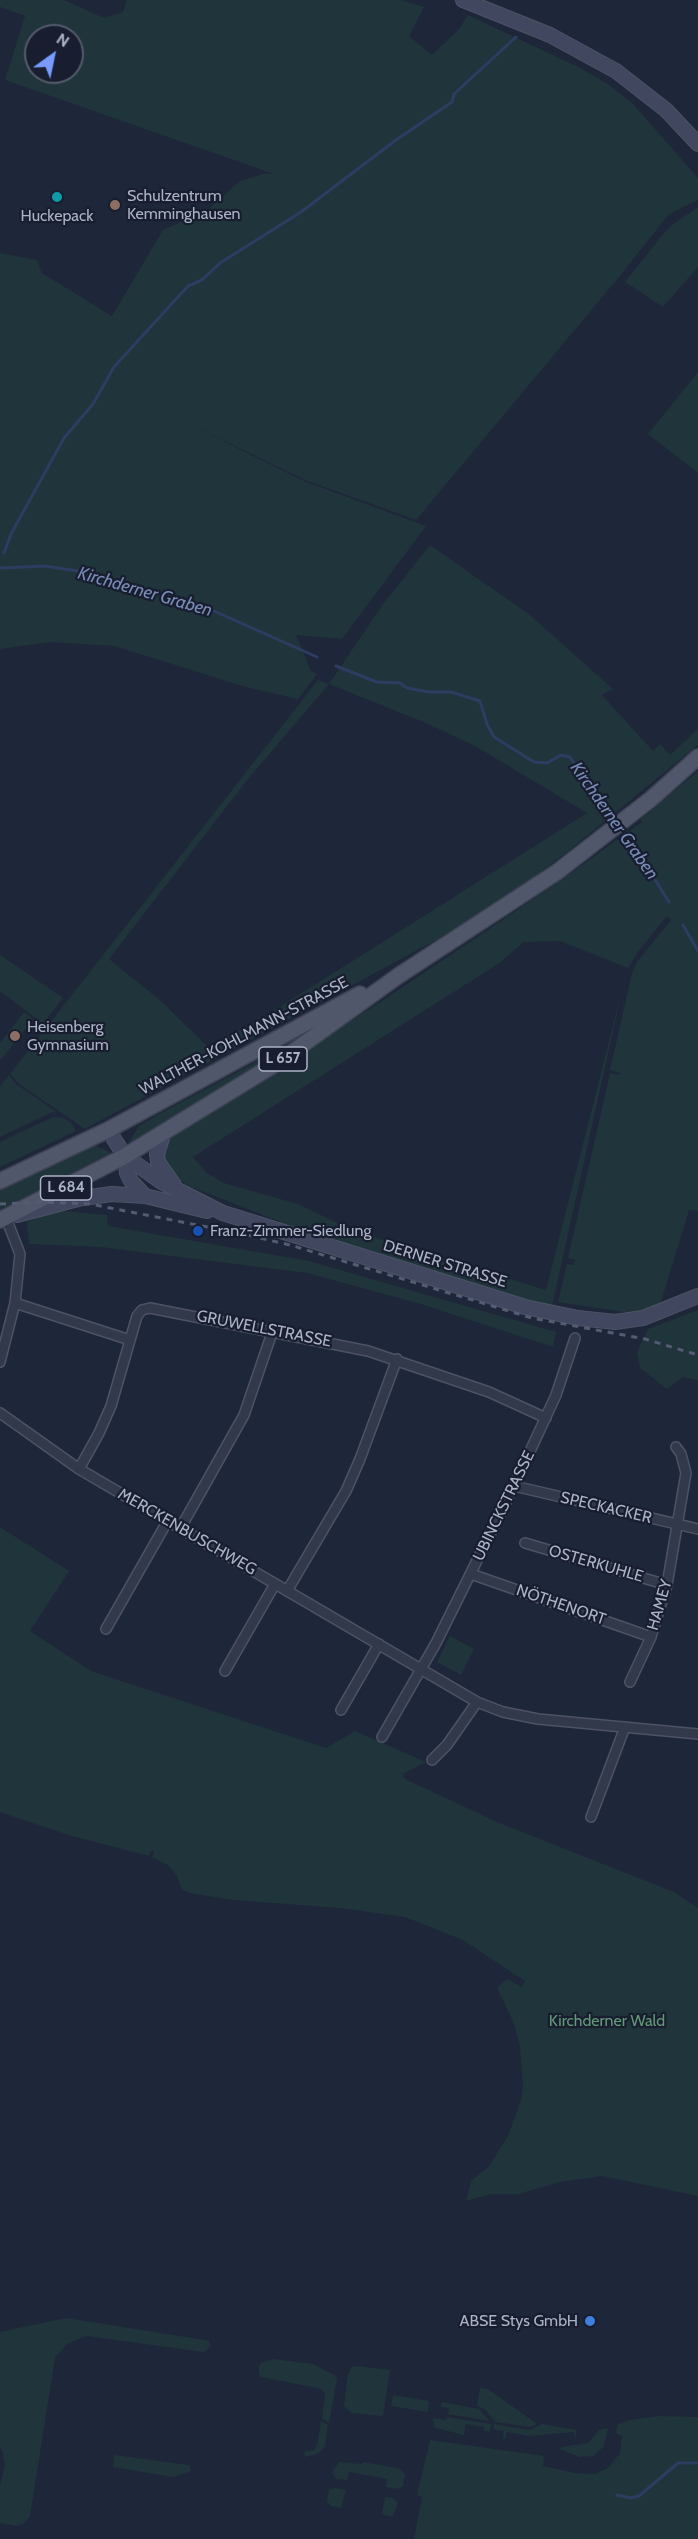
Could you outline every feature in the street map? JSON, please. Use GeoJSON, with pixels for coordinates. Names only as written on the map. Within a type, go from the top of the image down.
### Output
{"type":"FeatureCollection","features":[{"type":"Feature","properties":{"kind":"main road"},"geometry":{"type":"LineString","coordinates":[[463,0],[550,35],[616,71],[666,110],[698,144]]}},
{"type":"Feature","properties":{"kind":"main road","name":"WALTHER-KOHLMANN-STRASSE"},"geometry":{"type":"LineString","coordinates":[[125,1156],[280,1061],[398,976],[532,889],[612,830],[698,757]]}},
{"type":"Feature","properties":{"kind":"main road","name":"WALTHER-KOHLMANN-STRASSE"},"geometry":{"type":"LineString","coordinates":[[108,1130],[325,1011],[398,976]]}},
{"type":"Feature","properties":{"kind":"main road"},"geometry":{"type":"LineString","coordinates":[[108,1130],[125,1156],[127,1173],[131,1181],[145,1196]]}},
{"type":"Feature","properties":{"kind":"main road","name":"L 684"},"geometry":{"type":"LineString","coordinates":[[0,1180],[108,1130]]}},
{"type":"Feature","properties":{"kind":"main road"},"geometry":{"type":"LineString","coordinates":[[163,1134],[157,1154],[158,1162],[161,1170],[179,1191]]}},
{"type":"Feature","properties":{"kind":"main road","name":"L 684"},"geometry":{"type":"LineString","coordinates":[[3,1219],[125,1156]]}},
{"type":"Feature","properties":{"kind":"main road","name":"DERNER STRASSE"},"geometry":{"type":"LineString","coordinates":[[125,1156],[160,1182],[223,1213],[497,1299],[578,1318],[615,1322],[659,1312],[698,1296]]}},
{"type":"Feature","properties":{"kind":"main road"},"geometry":{"type":"LineString","coordinates":[[3,1219],[97,1196],[145,1196],[223,1213]]}},
{"type":"Feature","properties":{"kind":"street"},"geometry":{"type":"LineString","coordinates":[[0,1362],[15,1303],[20,1254],[3,1219]]}},
{"type":"Feature","properties":{"kind":"street"},"geometry":{"type":"LineString","coordinates":[[15,1303],[130,1340]]}},
{"type":"Feature","properties":{"kind":"street","name":"GRUWELLSTRASSE"},"geometry":{"type":"LineString","coordinates":[[79,1468],[111,1406],[137,1316],[141,1310],[150,1308],[273,1330],[397,1359],[489,1392],[546,1418]]}},
{"type":"Feature","properties":{"kind":"street"},"geometry":{"type":"LineString","coordinates":[[180,1529],[244,1415],[273,1330]]}},
{"type":"Feature","properties":{"kind":"street","name":"UBINCKSTRASSE"},"geometry":{"type":"LineString","coordinates":[[422,1669],[471,1574],[546,1418],[564,1375],[574,1338]]}},
{"type":"Feature","properties":{"kind":"street"},"geometry":{"type":"LineString","coordinates":[[288,1591],[346,1491],[397,1359]]}},
{"type":"Feature","properties":{"kind":"street","name":"MERCKENBUSCHWEG"},"geometry":{"type":"LineString","coordinates":[[0,1413],[79,1468],[167,1522],[477,1702],[503,1712],[538,1719],[698,1734]]}},
{"type":"Feature","properties":{"kind":"street","name":"HAMEY"},"geometry":{"type":"LineString","coordinates":[[630,1682],[651,1637],[667,1585],[686,1473],[676,1447]]}},
{"type":"Feature","properties":{"kind":"street","name":"SPECKACKER"},"geometry":{"type":"LineString","coordinates":[[514,1486],[698,1529]]}},
{"type":"Feature","properties":{"kind":"street"},"geometry":{"type":"LineString","coordinates":[[106,1629],[167,1522]]}},
{"type":"Feature","properties":{"kind":"street","name":"OSTERKUHLE"},"geometry":{"type":"LineString","coordinates":[[525,1543],[667,1585]]}},
{"type":"Feature","properties":{"kind":"street","name":"NÖTHENORT"},"geometry":{"type":"LineString","coordinates":[[471,1574],[651,1637]]}},
{"type":"Feature","properties":{"kind":"street"},"geometry":{"type":"LineString","coordinates":[[225,1671],[275,1584]]}},
{"type":"Feature","properties":{"kind":"street"},"geometry":{"type":"LineString","coordinates":[[341,1710],[379,1644]]}},
{"type":"Feature","properties":{"kind":"street"},"geometry":{"type":"LineString","coordinates":[[382,1737],[422,1669]]}},
{"type":"Feature","properties":{"kind":"street"},"geometry":{"type":"LineString","coordinates":[[432,1760],[447,1745],[477,1702]]}},
{"type":"Feature","properties":{"kind":"street"},"geometry":{"type":"LineString","coordinates":[[591,1817],[625,1727]]}},
{"type":"Feature","properties":{"kind":"green space"},"geometry":{"type":"Polygon","coordinates":[[[0,0],[64,0],[104,18],[123,12],[127,0],[401,0],[424,7],[409,36],[432,55],[459,29],[468,15],[578,67],[608,84],[634,105],[698,178],[698,200],[669,214],[416,520],[305,480],[177,418],[304,481],[426,526],[342,639],[296,635],[311,671],[317,674],[298,699],[246,687],[114,646],[50,642],[0,649],[0,253],[37,260],[42,273],[112,316],[163,230],[186,220],[195,221],[240,181],[263,174],[274,174],[5,80],[25,16],[0,7],[0,0]]]}},
{"type":"Feature","properties":{"kind":"green space"},"geometry":{"type":"Polygon","coordinates":[[[698,207],[698,267],[663,307],[625,282],[668,228],[698,207]]]}},
{"type":"Feature","properties":{"kind":"green space"},"geometry":{"type":"Polygon","coordinates":[[[698,372],[698,473],[648,434],[698,372]]]}},
{"type":"Feature","properties":{"kind":"green space"},"geometry":{"type":"Polygon","coordinates":[[[430,545],[530,615],[613,689],[602,695],[653,751],[660,744],[670,755],[698,729],[698,745],[522,886],[438,939],[85,1129],[19,1084],[10,1074],[318,680],[329,684],[383,604],[430,545]],[[329,684],[248,779],[109,959],[161,1001],[208,1047],[259,1020],[587,813],[475,746],[426,723],[329,684]]]}},
{"type":"Feature","properties":{"kind":"green space"},"geometry":{"type":"Polygon","coordinates":[[[698,771],[698,1211],[689,1210],[661,1302],[637,1314],[558,1302],[567,1264],[573,1265],[575,1260],[568,1258],[610,1073],[620,1075],[621,1073],[610,1070],[632,973],[637,962],[671,920],[667,916],[637,953],[628,968],[560,941],[524,942],[498,964],[193,1157],[207,1173],[224,1183],[298,1204],[354,1231],[546,1290],[623,986],[552,1306],[516,1298],[346,1247],[191,1187],[176,1178],[165,1164],[164,1146],[170,1138],[391,995],[554,885],[642,822],[640,820],[698,771]]]}},
{"type":"Feature","properties":{"kind":"green space"},"geometry":{"type":"Polygon","coordinates":[[[0,955],[63,998],[43,1024],[0,991],[0,955]]]}},
{"type":"Feature","properties":{"kind":"green space"},"geometry":{"type":"Polygon","coordinates":[[[372,992],[132,1148],[128,1144],[139,1126],[252,1064],[271,1049],[372,992]]]}},
{"type":"Feature","properties":{"kind":"green space"},"geometry":{"type":"Polygon","coordinates":[[[24,1012],[33,1019],[0,1061],[0,1043],[24,1012]]]}},
{"type":"Feature","properties":{"kind":"green space"},"geometry":{"type":"Polygon","coordinates":[[[9,1075],[16,1084],[57,1112],[50,1113],[0,1137],[0,1086],[9,1075]]]}},
{"type":"Feature","properties":{"kind":"green space"},"geometry":{"type":"Polygon","coordinates":[[[53,1117],[64,1118],[72,1124],[76,1131],[0,1167],[0,1142],[53,1117]]]}},
{"type":"Feature","properties":{"kind":"green space"},"geometry":{"type":"Polygon","coordinates":[[[94,1145],[118,1156],[0,1213],[0,1188],[94,1145]]]}},
{"type":"Feature","properties":{"kind":"green space"},"geometry":{"type":"Polygon","coordinates":[[[55,1210],[107,1215],[108,1226],[309,1261],[556,1332],[553,1347],[424,1305],[307,1273],[101,1247],[29,1244],[27,1222],[55,1210]]]}},
{"type":"Feature","properties":{"kind":"green space"},"geometry":{"type":"Polygon","coordinates":[[[698,1310],[698,1380],[683,1377],[667,1389],[640,1368],[637,1352],[648,1329],[698,1310]]]}},
{"type":"Feature","properties":{"kind":"green space","name":"Kirchderner Wald"},"geometry":{"type":"Polygon","coordinates":[[[0,1527],[69,1571],[30,1631],[91,1671],[326,1748],[355,1731],[426,1762],[403,1774],[405,1779],[497,1822],[674,1892],[698,1908],[698,2196],[602,2176],[560,2182],[518,2194],[491,2194],[466,2201],[471,2181],[489,2166],[508,2136],[521,2100],[523,2087],[520,2046],[513,2021],[497,1988],[507,1979],[522,1987],[525,1981],[463,1940],[405,1917],[340,1908],[234,1900],[189,1893],[182,1889],[177,1876],[168,1865],[152,1857],[154,1851],[151,1851],[149,1856],[72,1836],[0,1812],[0,1527]]]}},
{"type":"Feature","properties":{"kind":"green space"},"geometry":{"type":"Polygon","coordinates":[[[450,1636],[474,1649],[461,1675],[437,1662],[450,1636]]]}},
{"type":"Feature","properties":{"kind":"green space"},"geometry":{"type":"Polygon","coordinates":[[[66,2318],[205,2340],[209,2341],[211,2346],[204,2352],[86,2336],[67,2344],[55,2358],[30,2516],[23,2524],[17,2526],[0,2523],[0,2485],[5,2466],[0,2448],[0,2332],[66,2318]]]}},
{"type":"Feature","properties":{"kind":"green space"},"geometry":{"type":"Polygon","coordinates":[[[273,2359],[313,2364],[334,2375],[337,2379],[329,2423],[322,2418],[325,2394],[322,2389],[261,2377],[259,2367],[261,2363],[273,2359]]]}},
{"type":"Feature","properties":{"kind":"green space"},"geometry":{"type":"Polygon","coordinates":[[[352,2367],[390,2370],[383,2416],[352,2413],[344,2406],[348,2374],[352,2367]]]}},
{"type":"Feature","properties":{"kind":"green space"},"geometry":{"type":"Polygon","coordinates":[[[480,2388],[488,2389],[537,2424],[530,2427],[495,2422],[486,2410],[477,2406],[480,2388]]]}},
{"type":"Feature","properties":{"kind":"green space"},"geometry":{"type":"Polygon","coordinates":[[[393,2395],[429,2401],[428,2412],[391,2406],[393,2395]]]}},
{"type":"Feature","properties":{"kind":"green space"},"geometry":{"type":"Polygon","coordinates":[[[442,2402],[479,2409],[490,2421],[448,2414],[449,2408],[441,2407],[442,2402]]]}},
{"type":"Feature","properties":{"kind":"green space"},"geometry":{"type":"Polygon","coordinates":[[[659,2416],[698,2417],[698,2539],[414,2539],[422,2497],[417,2495],[430,2440],[544,2456],[543,2466],[575,2473],[595,2474],[608,2468],[620,2453],[622,2436],[616,2433],[617,2425],[630,2420],[659,2416]]]}},
{"type":"Feature","properties":{"kind":"green space"},"geometry":{"type":"Polygon","coordinates":[[[447,2417],[491,2424],[490,2432],[484,2431],[484,2427],[466,2424],[464,2435],[435,2428],[433,2418],[446,2420],[447,2417]]]}},
{"type":"Feature","properties":{"kind":"green space"},"geometry":{"type":"Polygon","coordinates":[[[321,2421],[328,2425],[325,2447],[317,2454],[304,2457],[305,2451],[314,2450],[317,2446],[321,2421]]]}},
{"type":"Feature","properties":{"kind":"green space"},"geometry":{"type":"Polygon","coordinates":[[[494,2424],[530,2430],[542,2424],[577,2430],[575,2440],[574,2432],[529,2436],[507,2432],[503,2439],[504,2431],[494,2429],[494,2424]]]}},
{"type":"Feature","properties":{"kind":"green space"},"geometry":{"type":"Polygon","coordinates":[[[608,2428],[604,2446],[594,2456],[579,2457],[560,2449],[588,2443],[599,2430],[608,2428]]]}},
{"type":"Feature","properties":{"kind":"green space"},"geometry":{"type":"Polygon","coordinates":[[[114,2455],[189,2465],[191,2471],[173,2477],[113,2467],[114,2455]]]}},
{"type":"Feature","properties":{"kind":"green space"},"geometry":{"type":"Polygon","coordinates":[[[339,2462],[362,2464],[362,2462],[398,2468],[405,2474],[403,2486],[398,2489],[386,2487],[387,2479],[349,2472],[347,2480],[336,2479],[332,2472],[339,2462]]]}},
{"type":"Feature","properties":{"kind":"green space"},"geometry":{"type":"Polygon","coordinates":[[[334,2488],[346,2490],[341,2508],[331,2506],[327,2501],[329,2490],[334,2488]]]}},
{"type":"Feature","properties":{"kind":"green space"},"geometry":{"type":"Polygon","coordinates":[[[385,2497],[394,2498],[398,2503],[393,2516],[382,2514],[385,2497]]]}},
{"type":"Feature","properties":{"kind":"waterway"},"geometry":{"type":"LineString","coordinates":[[4,553],[11,534],[64,438],[93,404],[114,367],[188,286],[202,280],[220,263],[301,212],[396,140],[452,102],[454,94],[516,37]]}},
{"type":"Feature","properties":{"kind":"waterway","name":"Kirchderner Graben"},"geometry":{"type":"LineString","coordinates":[[0,568],[45,566],[84,572],[163,594],[205,607],[317,657]]}},
{"type":"Feature","properties":{"kind":"waterway","name":"Kirchderner Graben"},"geometry":{"type":"LineString","coordinates":[[336,666],[377,682],[400,683],[407,688],[429,692],[451,692],[480,701],[487,724],[494,737],[534,762],[547,763],[561,755],[570,757],[603,808],[618,820]]}},
{"type":"Feature","properties":{"kind":"waterway","name":"Kirchderner Graben"},"geometry":{"type":"LineString","coordinates":[[623,828],[669,902]]}},
{"type":"Feature","properties":{"kind":"waterway","name":"Kirchderner Graben"},"geometry":{"type":"LineString","coordinates":[[683,925],[698,951]]}},
{"type":"Feature","properties":{"kind":"waterway"},"geometry":{"type":"LineString","coordinates":[[617,2495],[631,2498],[639,2496],[678,2463],[698,2463]]}},
{"type":"Feature","properties":{"kind":"railway"},"geometry":{"type":"LineString","coordinates":[[0,1204],[39,1202],[90,1204],[243,1234],[290,1245],[532,1318],[645,1339],[698,1355]]}},
{"type":"Feature","properties":{"kind":"place","name":"Huckepack"},"geometry":{"type":"Point","coordinates":[57,197]}},
{"type":"Feature","properties":{"kind":"place","name":"Schulzentrum Kemminghausen"},"geometry":{"type":"Point","coordinates":[115,205]}},
{"type":"Feature","properties":{"kind":"place","name":"Heisenberg Gymnasium"},"geometry":{"type":"Point","coordinates":[15,1036]}},
{"type":"Feature","properties":{"kind":"place","name":"Franz-Zimmer-Siedlung"},"geometry":{"type":"Point","coordinates":[198,1231]}},
{"type":"Feature","properties":{"kind":"place","name":"ABSE Stys GmbH"},"geometry":{"type":"Point","coordinates":[590,2321]}}]}
